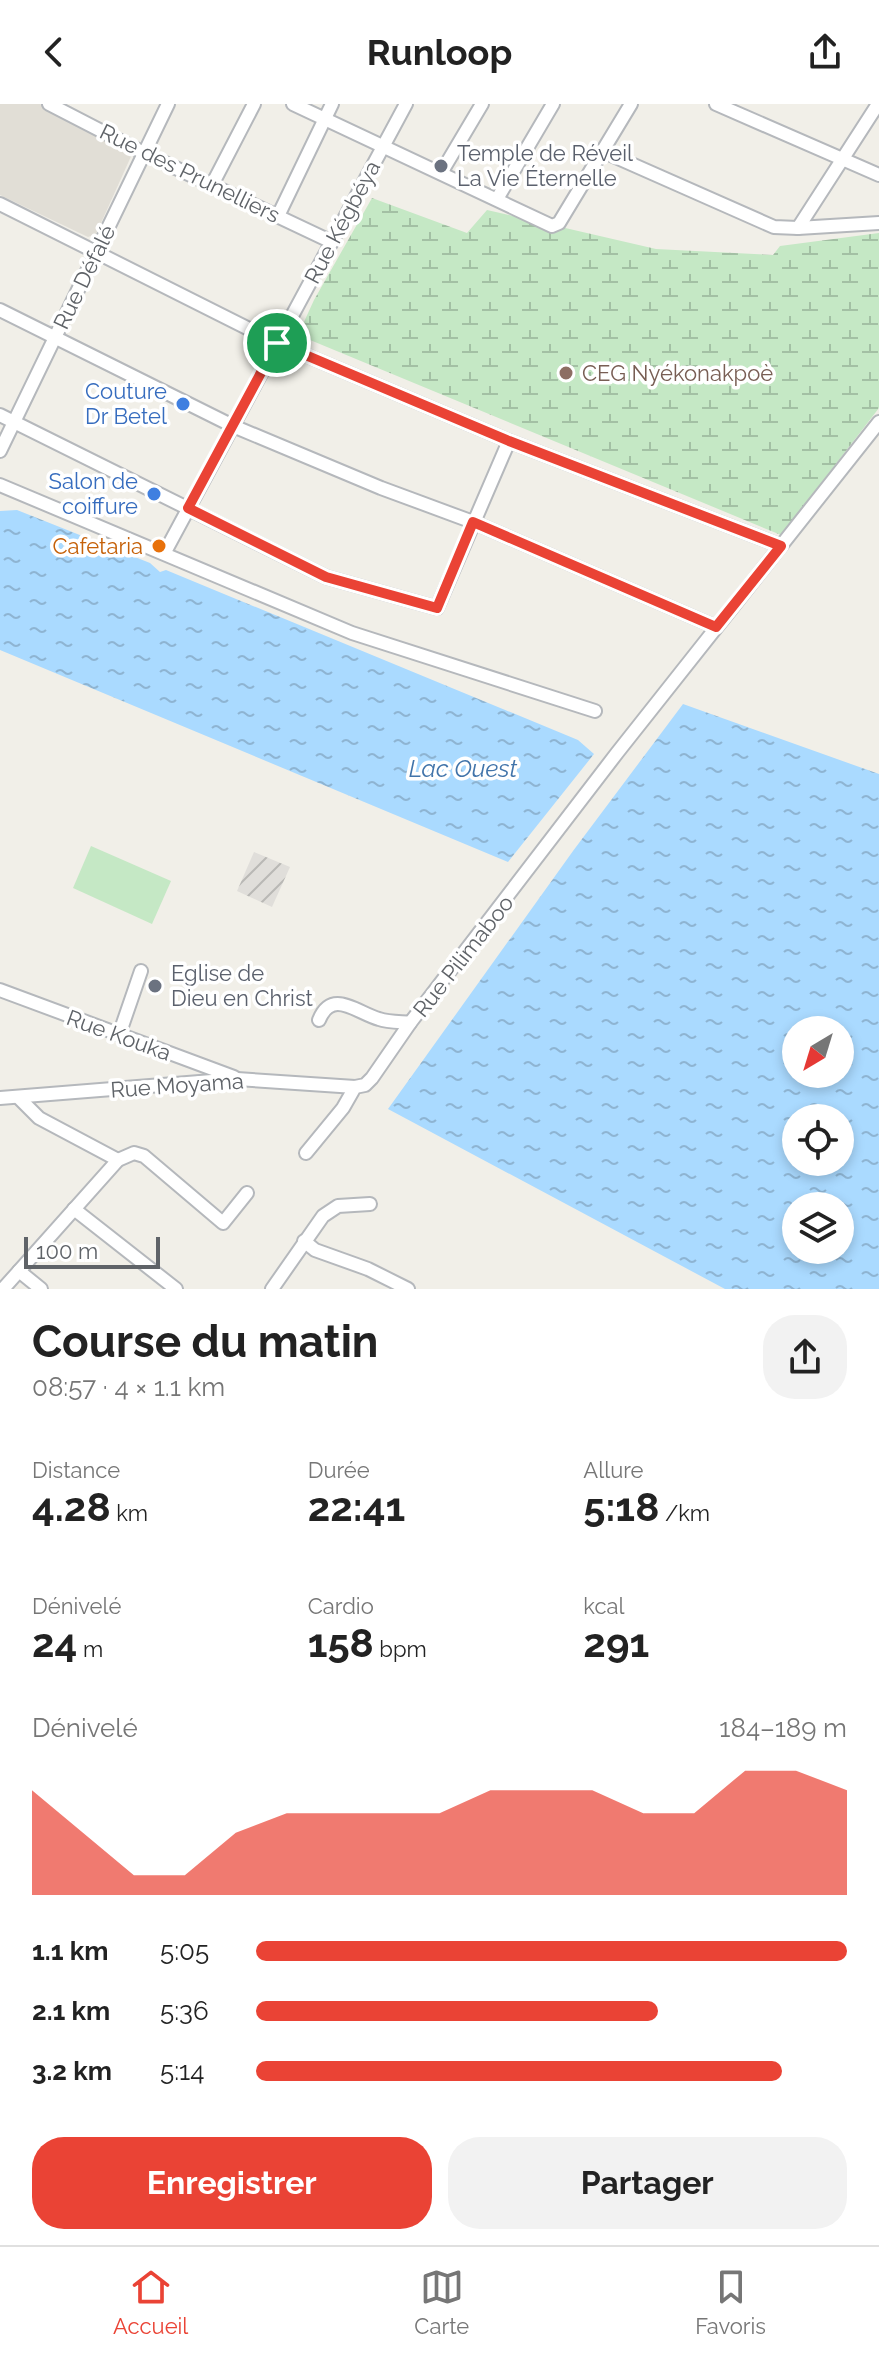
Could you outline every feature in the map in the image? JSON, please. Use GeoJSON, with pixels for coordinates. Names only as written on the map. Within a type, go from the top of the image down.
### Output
{"type":"FeatureCollection","features":[{"type":"Feature","properties":{"kind":"street","name":"Rue des Prunelliers"},"geometry":{"type":"LineString","coordinates":[[49,104],[67,108],[144,153],[332,242]]}},
{"type":"Feature","properties":{"kind":"street","name":"Rue Défalé"},"geometry":{"type":"LineString","coordinates":[[0,451],[168,104]]}},
{"type":"Feature","properties":{"kind":"street"},"geometry":{"type":"LineString","coordinates":[[212,185],[254,104]]}},
{"type":"Feature","properties":{"kind":"street"},"geometry":{"type":"LineString","coordinates":[[293,104],[552,226],[559,223],[631,104]]}},
{"type":"Feature","properties":{"kind":"street"},"geometry":{"type":"LineString","coordinates":[[278,216],[332,104]]}},
{"type":"Feature","properties":{"kind":"street","name":"Rue Kégbéya"},"geometry":{"type":"LineString","coordinates":[[165,552],[406,104]]}},
{"type":"Feature","properties":{"kind":"street"},"geometry":{"type":"LineString","coordinates":[[441,173],[482,104]]}},
{"type":"Feature","properties":{"kind":"street"},"geometry":{"type":"LineString","coordinates":[[497,199],[553,104]]}},
{"type":"Feature","properties":{"kind":"street"},"geometry":{"type":"LineString","coordinates":[[716,104],[879,175]]}},
{"type":"Feature","properties":{"kind":"street"},"geometry":{"type":"LineString","coordinates":[[798,228],[878,104]]}},
{"type":"Feature","properties":{"kind":"street"},"geometry":{"type":"LineString","coordinates":[[602,151],[769,225],[798,228],[879,223]]}},
{"type":"Feature","properties":{"kind":"street"},"geometry":{"type":"LineString","coordinates":[[0,204],[277,343],[509,441],[781,546]]}},
{"type":"Feature","properties":{"kind":"street"},"geometry":{"type":"LineString","coordinates":[[0,310],[233,426],[381,488],[473,522],[716,627],[879,422]]}},
{"type":"Feature","properties":{"kind":"street"},"geometry":{"type":"LineString","coordinates":[[0,415],[326,577],[437,608],[509,441]]}},
{"type":"Feature","properties":{"kind":"street"},"geometry":{"type":"LineString","coordinates":[[0,485],[352,633],[595,711]]}},
{"type":"Feature","properties":{"kind":"street","name":"Rue Pilimaboo"},"geometry":{"type":"LineString","coordinates":[[306,1153],[343,1108],[355,1087],[365,1085],[372,1078],[410,1023],[716,627]]}},
{"type":"Feature","properties":{"kind":"street"},"geometry":{"type":"LineString","coordinates":[[119,1035],[141,971]]}},
{"type":"Feature","properties":{"kind":"street","name":"Rue Kouka"},"geometry":{"type":"LineString","coordinates":[[0,990],[237,1079]]}},
{"type":"Feature","properties":{"kind":"street"},"geometry":{"type":"LineString","coordinates":[[319,1020],[323,1010],[331,1005],[345,1004],[378,1019],[410,1023]]}},
{"type":"Feature","properties":{"kind":"street","name":"Rue Moyama"},"geometry":{"type":"LineString","coordinates":[[0,1098],[237,1079],[355,1087]]}},
{"type":"Feature","properties":{"kind":"street"},"geometry":{"type":"LineString","coordinates":[[18,1097],[39,1118],[118,1160]]}},
{"type":"Feature","properties":{"kind":"street"},"geometry":{"type":"LineString","coordinates":[[3,1289],[118,1160],[134,1153],[144,1156],[223,1223],[247,1193]]}},
{"type":"Feature","properties":{"kind":"street"},"geometry":{"type":"LineString","coordinates":[[272,1289],[323,1216],[338,1206],[370,1204]]}},
{"type":"Feature","properties":{"kind":"street"},"geometry":{"type":"LineString","coordinates":[[74,1209],[176,1289]]}},
{"type":"Feature","properties":{"kind":"street"},"geometry":{"type":"LineString","coordinates":[[304,1241],[315,1250],[368,1269],[408,1289]]}},
{"type":"Feature","properties":{"kind":"street"},"geometry":{"type":"LineString","coordinates":[[19,1271],[41,1289]]}},
{"type":"Feature","properties":{"kind":"shaded area"},"geometry":{"type":"Polygon","coordinates":[[[0,104],[40,104],[133,152],[96,234],[88,237],[0,195],[0,104]]]}},
{"type":"Feature","properties":{"kind":"shaded area"},"geometry":{"type":"Polygon","coordinates":[[[254,852],[290,867],[272,907],[237,891],[254,852]]]}},
{"type":"Feature","properties":{"kind":"green space"},"geometry":{"type":"Polygon","coordinates":[[[372,198],[467,233],[487,210],[656,249],[773,255],[780,246],[879,233],[879,408],[781,535],[298,335],[314,300],[372,198]]]}},
{"type":"Feature","properties":{"kind":"green space"},"geometry":{"type":"Polygon","coordinates":[[[91,846],[171,881],[152,924],[73,888],[91,846]]]}},
{"type":"Feature","properties":{"kind":"water","name":"Lac Ouest"},"geometry":{"type":"Polygon","coordinates":[[[17,510],[150,563],[160,572],[166,570],[578,740],[594,754],[508,862],[0,650],[0,511],[17,510]]]}},
{"type":"Feature","properties":{"kind":"water"},"geometry":{"type":"Polygon","coordinates":[[[683,704],[879,774],[879,1289],[725,1289],[388,1109],[683,704]]]}},
{"type":"Feature","properties":{"kind":"place","name":"Temple de Réveil La Vie Éternelle"},"geometry":{"type":"Point","coordinates":[441,166]}},
{"type":"Feature","properties":{"kind":"place","name":"CEG Nyékonakpoè"},"geometry":{"type":"Point","coordinates":[566,373]}},
{"type":"Feature","properties":{"kind":"place","name":"Couture Dr Betel"},"geometry":{"type":"Point","coordinates":[183,404]}},
{"type":"Feature","properties":{"kind":"place","name":"Salon de coiffure"},"geometry":{"type":"Point","coordinates":[154,494]}},
{"type":"Feature","properties":{"kind":"place","name":"Cafetaria"},"geometry":{"type":"Point","coordinates":[159,546]}},
{"type":"Feature","properties":{"kind":"place","name":"Eglise de Dieu en Christ"},"geometry":{"type":"Point","coordinates":[155,986]}},
{"type":"Feature","properties":{"kind":"route"},"geometry":{"type":"LineString","coordinates":[[277,343],[509,441],[781,546],[716,627],[473,522],[437,608],[326,577],[188,508],[277,343]]}}]}
